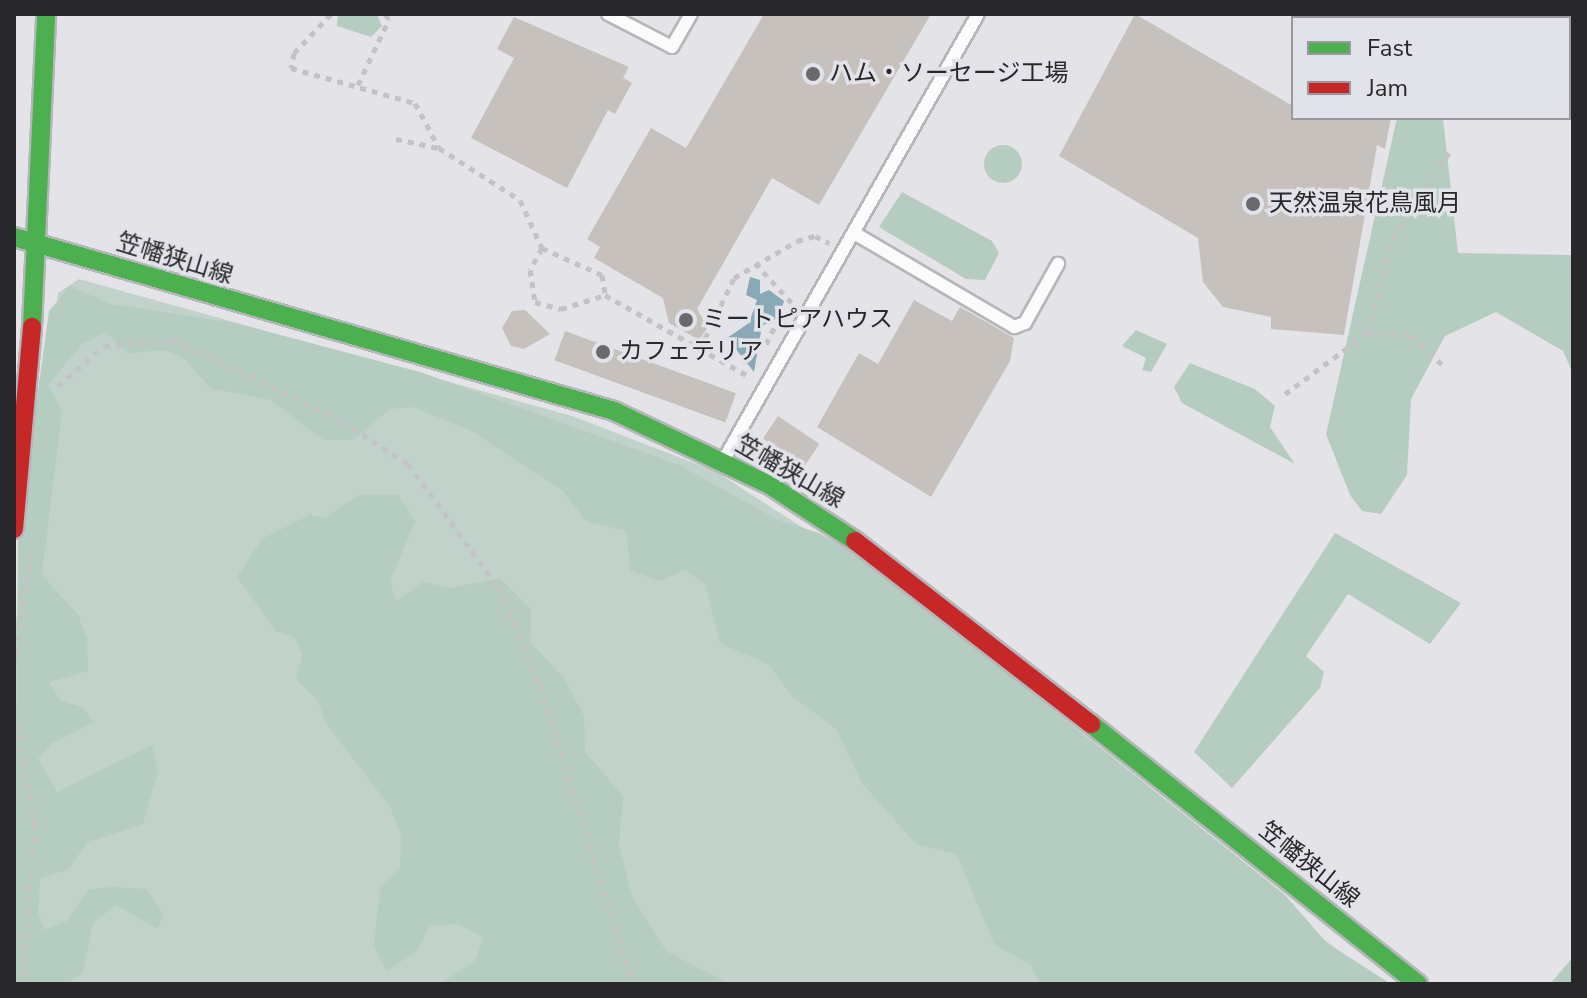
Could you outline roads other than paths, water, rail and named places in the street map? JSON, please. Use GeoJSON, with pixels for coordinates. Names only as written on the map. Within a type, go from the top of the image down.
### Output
{"type":"FeatureCollection","features":[{"type":"Feature","properties":{"kind":"main road"},"geometry":{"type":"LineString","coordinates":[[14,529],[39,243],[46,14]]}},
{"type":"Feature","properties":{"kind":"main road","name":"笠幡狭山線"},"geometry":{"type":"LineString","coordinates":[[14,237],[566,395],[723,461],[889,563],[1418,984]]}},
{"type":"Feature","properties":{"kind":"lane"},"geometry":{"type":"LineString","coordinates":[[608,14],[672,47],[691,14]]}},
{"type":"Feature","properties":{"kind":"lane"},"geometry":{"type":"LineString","coordinates":[[723,461],[978,14]]}},
{"type":"Feature","properties":{"kind":"lane"},"geometry":{"type":"LineString","coordinates":[[854,233],[1014,327],[1025,323],[1058,264]]}},
{"type":"Feature","properties":{"kind":"water"},"geometry":{"type":"Polygon","coordinates":[[[750,277],[760,280],[760,294],[769,290],[784,301],[779,317],[762,326],[754,372],[727,338],[749,323],[757,300],[746,295],[750,277]]]}},
{"type":"Feature","properties":{"kind":"place","name":"ハム・ソーセージ工場"},"geometry":{"type":"Point","coordinates":[813,74]}},
{"type":"Feature","properties":{"kind":"place","name":"天然温泉花鳥風月"},"geometry":{"type":"Point","coordinates":[1253,204]}},
{"type":"Feature","properties":{"kind":"place","name":"ミートピアハウス"},"geometry":{"type":"Point","coordinates":[686,320]}},
{"type":"Feature","properties":{"kind":"place","name":"カフェテリア"},"geometry":{"type":"Point","coordinates":[603,352]}}]}
